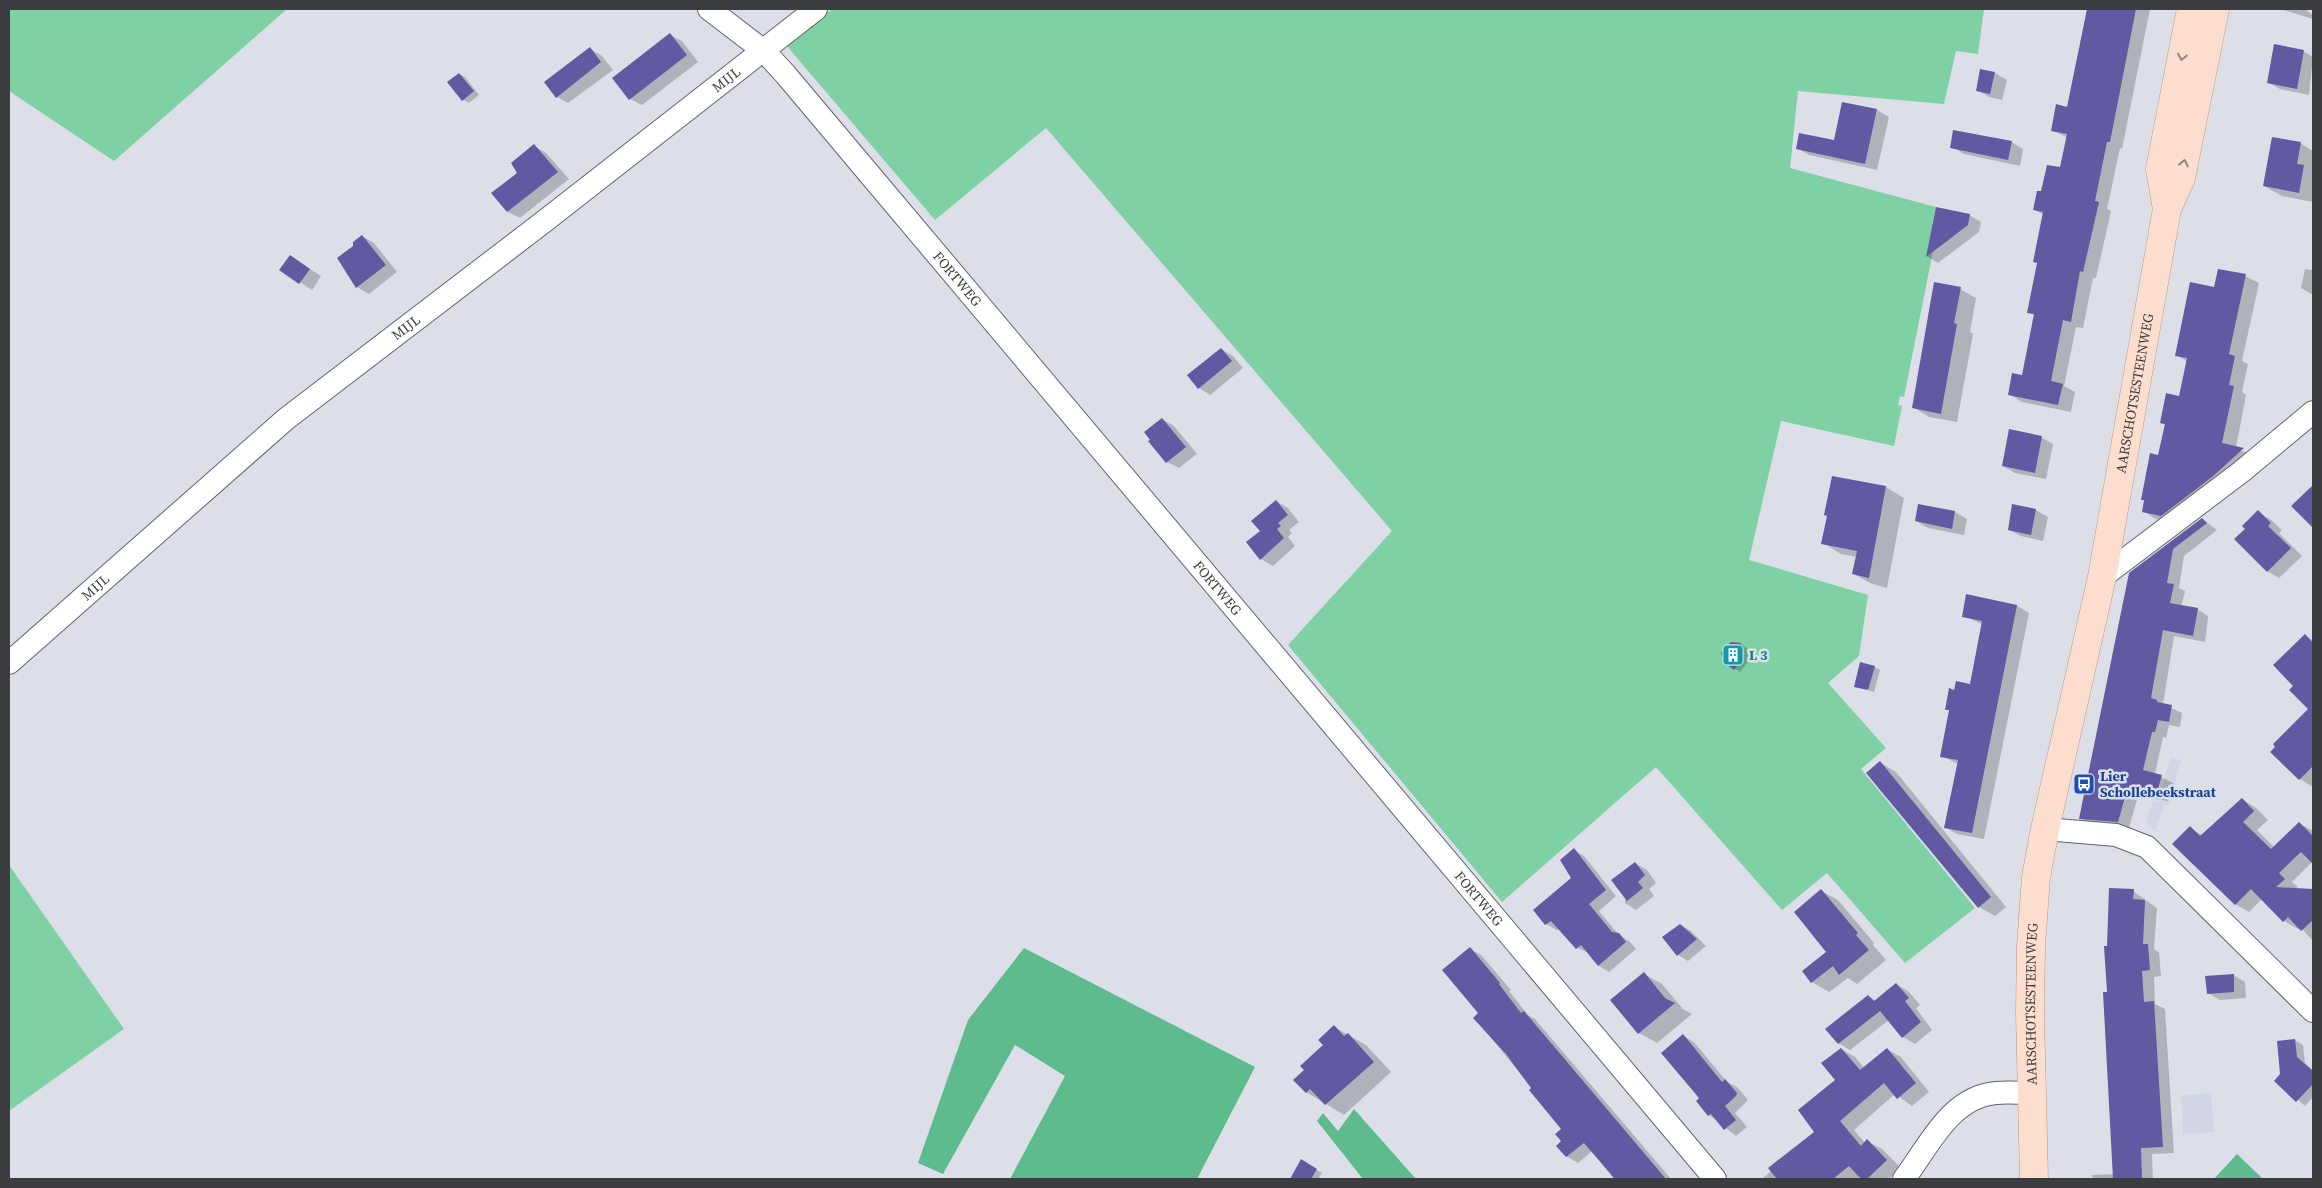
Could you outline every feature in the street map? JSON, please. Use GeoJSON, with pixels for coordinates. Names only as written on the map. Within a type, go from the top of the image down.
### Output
{"type":"FeatureCollection","features":[{"type":"Feature","properties":{"kind":"main road","name":"AARSCHOTSESTEENWEG"},"geometry":{"type":"LineString","coordinates":[[2168,209],[2160,169],[2192,9]]}},
{"type":"Feature","properties":{"kind":"main road","name":"AARSCHOTSESTEENWEG"},"geometry":{"type":"LineString","coordinates":[[2034,1179],[2031,1093],[2031,946],[2036,877],[2045,829],[2102,577],[2168,209],[2181,178],[2215,9]]}},
{"type":"Feature","properties":{"kind":"street","name":"FORTWEG"},"geometry":{"type":"LineString","coordinates":[[709,9],[764,51],[1716,1179]]}},
{"type":"Feature","properties":{"kind":"street","name":"MIJL"},"geometry":{"type":"LineString","coordinates":[[9,663],[286,419],[816,9]]}},
{"type":"Feature","properties":{"kind":"street"},"geometry":{"type":"LineString","coordinates":[[2102,577],[2240,472],[2313,412]]}},
{"type":"Feature","properties":{"kind":"street"},"geometry":{"type":"LineString","coordinates":[[2045,829],[2116,835],[2146,846],[2313,1011]]}},
{"type":"Feature","properties":{"kind":"street"},"geometry":{"type":"LineString","coordinates":[[1904,1179],[1952,1113],[1965,1102],[1996,1093],[2031,1093]]}},
{"type":"Feature","properties":{"kind":"shaded area"},"geometry":{"type":"Polygon","coordinates":[[[2171,757],[2181,760],[2168,806],[2164,805],[2155,831],[2146,823],[2153,801],[2158,802],[2171,757]]]}},
{"type":"Feature","properties":{"kind":"shaded area"},"geometry":{"type":"Polygon","coordinates":[[[2211,1093],[2214,1132],[2183,1134],[2181,1095],[2211,1093]]]}},
{"type":"Feature","properties":{"kind":"green space"},"geometry":{"type":"Polygon","coordinates":[[[9,9],[287,9],[114,161],[9,91],[9,9]]]}},
{"type":"Feature","properties":{"kind":"green space"},"geometry":{"type":"Polygon","coordinates":[[[832,9],[1984,9],[1978,54],[1956,51],[1944,104],[1798,91],[1790,168],[1936,207],[1932,225],[1938,226],[1904,397],[1900,396],[1898,405],[1902,406],[1894,446],[1781,421],[1749,560],[1868,595],[1859,656],[1828,683],[1886,748],[1861,769],[1975,908],[1905,963],[1827,873],[1782,910],[1656,767],[1502,902],[1288,645],[1392,531],[1046,128],[935,220],[786,45],[832,9]]]}},
{"type":"Feature","properties":{"kind":"green space"},"geometry":{"type":"Polygon","coordinates":[[[9,865],[124,1029],[9,1111],[9,865]]]}},
{"type":"Feature","properties":{"kind":"green space"},"geometry":{"type":"Polygon","coordinates":[[[1024,948],[1255,1067],[1197,1179],[1010,1179],[1065,1076],[1015,1045],[943,1174],[918,1163],[968,1020],[1024,948]]]}},
{"type":"Feature","properties":{"kind":"green space"},"geometry":{"type":"Polygon","coordinates":[[[1354,1109],[1416,1179],[1363,1179],[1317,1121],[1323,1113],[1338,1131],[1354,1109]]]}},
{"type":"Feature","properties":{"kind":"green space"},"geometry":{"type":"Polygon","coordinates":[[[2237,1154],[2263,1179],[2214,1179],[2237,1154]]]}},
{"type":"Feature","properties":{"kind":"building"},"geometry":{"type":"Polygon","coordinates":[[[2087,9],[2136,9],[2110,142],[2107,142],[2095,201],[2099,202],[2083,272],[2080,271],[2071,322],[2063,320],[2051,381],[2063,384],[2058,405],[2008,395],[2012,373],[2022,375],[2034,314],[2027,313],[2037,263],[2033,262],[2043,212],[2033,210],[2037,191],[2041,191],[2047,165],[2060,167],[2067,134],[2051,131],[2056,104],[2067,107],[2087,9]]]}},
{"type":"Feature","properties":{"kind":"building"},"geometry":{"type":"Polygon","coordinates":[[[670,33],[687,55],[629,100],[612,78],[670,33]]]}},
{"type":"Feature","properties":{"kind":"building"},"geometry":{"type":"Polygon","coordinates":[[[2274,44],[2304,50],[2297,89],[2267,83],[2274,44]]]}},
{"type":"Feature","properties":{"kind":"building"},"geometry":{"type":"Polygon","coordinates":[[[590,47],[601,62],[556,98],[544,82],[590,47]]]}},
{"type":"Feature","properties":{"kind":"building"},"geometry":{"type":"Polygon","coordinates":[[[1980,69],[1995,72],[1990,94],[1976,91],[1980,69]]]}},
{"type":"Feature","properties":{"kind":"building"},"geometry":{"type":"Polygon","coordinates":[[[459,73],[474,91],[462,101],[447,82],[459,73]]]}},
{"type":"Feature","properties":{"kind":"building"},"geometry":{"type":"Polygon","coordinates":[[[1842,102],[1877,109],[1865,164],[1796,149],[1799,133],[1834,140],[1842,102]]]}},
{"type":"Feature","properties":{"kind":"building"},"geometry":{"type":"Polygon","coordinates":[[[1953,130],[2012,141],[2008,160],[1950,148],[1953,130]]]}},
{"type":"Feature","properties":{"kind":"building"},"geometry":{"type":"Polygon","coordinates":[[[2272,137],[2301,142],[2297,164],[2304,165],[2299,193],[2263,186],[2272,137]]]}},
{"type":"Feature","properties":{"kind":"building"},"geometry":{"type":"Polygon","coordinates":[[[534,144],[558,172],[507,212],[491,193],[517,173],[511,163],[534,144]]]}},
{"type":"Feature","properties":{"kind":"building"},"geometry":{"type":"Polygon","coordinates":[[[1936,207],[1970,214],[1968,225],[1926,257],[1936,207]]]}},
{"type":"Feature","properties":{"kind":"building"},"geometry":{"type":"Polygon","coordinates":[[[362,235],[386,265],[356,288],[337,258],[353,246],[353,242],[362,235]]]}},
{"type":"Feature","properties":{"kind":"building"},"geometry":{"type":"Polygon","coordinates":[[[290,255],[310,269],[299,284],[279,270],[290,255]]]}},
{"type":"Feature","properties":{"kind":"building"},"geometry":{"type":"Polygon","coordinates":[[[2218,269],[2246,274],[2229,354],[2235,356],[2229,385],[2234,386],[2222,443],[2244,448],[2212,477],[2161,516],[2142,512],[2144,500],[2141,500],[2150,453],[2158,455],[2165,424],[2160,423],[2166,393],[2179,396],[2187,358],[2175,356],[2190,282],[2214,287],[2218,269]]]}},
{"type":"Feature","properties":{"kind":"building"},"geometry":{"type":"Polygon","coordinates":[[[1934,282],[1961,287],[1954,323],[1957,324],[1941,414],[1912,408],[1934,282]]]}},
{"type":"Feature","properties":{"kind":"building"},"geometry":{"type":"Polygon","coordinates":[[[1221,348],[1232,361],[1198,389],[1187,375],[1221,348]]]}},
{"type":"Feature","properties":{"kind":"building"},"geometry":{"type":"Polygon","coordinates":[[[1162,418],[1186,447],[1166,463],[1148,441],[1150,440],[1144,432],[1162,418]]]}},
{"type":"Feature","properties":{"kind":"building"},"geometry":{"type":"Polygon","coordinates":[[[2009,429],[2042,436],[2035,473],[2002,466],[2009,429]]]}},
{"type":"Feature","properties":{"kind":"building"},"geometry":{"type":"Polygon","coordinates":[[[1832,476],[1886,486],[1869,578],[1852,574],[1857,551],[1821,544],[1827,516],[1824,515],[1832,476]]]}},
{"type":"Feature","properties":{"kind":"building"},"geometry":{"type":"Polygon","coordinates":[[[2313,485],[2313,528],[2291,506],[2313,485]]]}},
{"type":"Feature","properties":{"kind":"building"},"geometry":{"type":"Polygon","coordinates":[[[1276,500],[1288,515],[1278,523],[1281,526],[1277,529],[1284,538],[1260,560],[1246,542],[1260,531],[1251,521],[1276,500]]]}},
{"type":"Feature","properties":{"kind":"building"},"geometry":{"type":"Polygon","coordinates":[[[1918,504],[1955,511],[1952,529],[1915,521],[1918,504]]]}},
{"type":"Feature","properties":{"kind":"building"},"geometry":{"type":"Polygon","coordinates":[[[2012,504],[2036,509],[2031,535],[2008,530],[2012,504]]]}},
{"type":"Feature","properties":{"kind":"building"},"geometry":{"type":"Polygon","coordinates":[[[2258,510],[2271,523],[2268,526],[2291,548],[2267,572],[2234,539],[2245,529],[2242,526],[2258,510]]]}},
{"type":"Feature","properties":{"kind":"building"},"geometry":{"type":"Polygon","coordinates":[[[2202,518],[2207,523],[2173,549],[2167,583],[2174,584],[2170,603],[2198,608],[2193,636],[2163,630],[2151,698],[2157,700],[2157,702],[2172,705],[2169,722],[2158,720],[2155,732],[2152,732],[2143,770],[2162,775],[2156,796],[2127,790],[2118,822],[2079,819],[2129,573],[2202,518]]]}},
{"type":"Feature","properties":{"kind":"building"},"geometry":{"type":"Polygon","coordinates":[[[1966,594],[2017,605],[1972,833],[1944,828],[1958,760],[1940,757],[1949,710],[1945,710],[1949,688],[1954,690],[1956,681],[1970,684],[1982,621],[1962,617],[1966,594]]]}},
{"type":"Feature","properties":{"kind":"building"},"geometry":{"type":"Polygon","coordinates":[[[2305,634],[2313,643],[2313,766],[2299,780],[2270,752],[2275,747],[2273,744],[2308,709],[2289,690],[2293,686],[2273,665],[2305,634]]]}},
{"type":"Feature","properties":{"kind":"building","name":"L 3"},"geometry":{"type":"Polygon","coordinates":[[[1731,642],[1741,643],[1744,657],[1734,670],[1726,664],[1721,653],[1731,642]]]}},
{"type":"Feature","properties":{"kind":"building"},"geometry":{"type":"Polygon","coordinates":[[[1860,662],[1875,666],[1868,690],[1854,687],[1860,662]]]}},
{"type":"Feature","properties":{"kind":"building"},"geometry":{"type":"Polygon","coordinates":[[[1880,761],[1991,897],[1978,908],[1866,773],[1880,761]]]}},
{"type":"Feature","properties":{"kind":"building"},"geometry":{"type":"Polygon","coordinates":[[[2242,798],[2254,811],[2243,822],[2271,849],[2299,822],[2313,836],[2313,864],[2301,852],[2279,873],[2285,879],[2276,887],[2313,889],[2313,920],[2301,931],[2288,917],[2283,922],[2251,889],[2235,905],[2172,844],[2190,826],[2200,836],[2242,798]]]}},
{"type":"Feature","properties":{"kind":"building"},"geometry":{"type":"Polygon","coordinates":[[[1574,848],[1606,890],[1589,904],[1612,932],[1619,933],[1626,942],[1598,966],[1581,945],[1576,949],[1551,921],[1545,925],[1533,910],[1571,878],[1560,860],[1574,848]]]}},
{"type":"Feature","properties":{"kind":"building"},"geometry":{"type":"Polygon","coordinates":[[[1635,862],[1645,875],[1638,882],[1643,888],[1627,901],[1611,880],[1635,862]]]}},
{"type":"Feature","properties":{"kind":"building"},"geometry":{"type":"Polygon","coordinates":[[[2109,888],[2134,889],[2133,899],[2145,900],[2143,944],[2148,944],[2150,970],[2142,971],[2144,1002],[2154,1001],[2163,1147],[2141,1148],[2142,1179],[2113,1179],[2103,992],[2107,992],[2104,946],[2107,946],[2109,888]]]}},
{"type":"Feature","properties":{"kind":"building"},"geometry":{"type":"Polygon","coordinates":[[[1821,889],[1858,933],[1856,935],[1869,950],[1839,975],[1833,966],[1811,983],[1802,971],[1826,952],[1794,912],[1821,889]]]}},
{"type":"Feature","properties":{"kind":"building"},"geometry":{"type":"Polygon","coordinates":[[[1680,924],[1697,939],[1677,956],[1662,937],[1680,924]]]}},
{"type":"Feature","properties":{"kind":"building"},"geometry":{"type":"Polygon","coordinates":[[[1470,947],[1500,983],[1521,1013],[1524,1011],[1666,1179],[1615,1179],[1584,1143],[1566,1157],[1556,1146],[1561,1141],[1555,1134],[1561,1129],[1529,1090],[1531,1088],[1506,1054],[1473,1018],[1478,1013],[1442,970],[1470,947]]]}},
{"type":"Feature","properties":{"kind":"building"},"geometry":{"type":"Polygon","coordinates":[[[1644,972],[1665,998],[1675,1003],[1638,1034],[1610,1000],[1644,972]]]}},
{"type":"Feature","properties":{"kind":"building"},"geometry":{"type":"Polygon","coordinates":[[[2234,974],[2234,992],[2207,994],[2205,976],[2234,974]]]}},
{"type":"Feature","properties":{"kind":"building"},"geometry":{"type":"Polygon","coordinates":[[[1896,983],[1909,998],[1905,1001],[1921,1022],[1902,1038],[1880,1011],[1838,1044],[1825,1029],[1868,995],[1874,1001],[1896,983]]]}},
{"type":"Feature","properties":{"kind":"building"},"geometry":{"type":"Polygon","coordinates":[[[1334,1025],[1344,1036],[1348,1033],[1374,1062],[1325,1105],[1310,1089],[1306,1093],[1293,1080],[1304,1070],[1300,1066],[1323,1045],[1318,1040],[1334,1025]]]}},
{"type":"Feature","properties":{"kind":"building"},"geometry":{"type":"Polygon","coordinates":[[[1683,1034],[1722,1082],[1725,1079],[1737,1093],[1725,1106],[1736,1120],[1724,1130],[1711,1114],[1708,1116],[1696,1101],[1699,1098],[1661,1053],[1683,1034]]]}},
{"type":"Feature","properties":{"kind":"building"},"geometry":{"type":"Polygon","coordinates":[[[2295,1039],[2297,1057],[2313,1071],[2313,1084],[2296,1102],[2274,1081],[2280,1074],[2277,1041],[2295,1039]]]}},
{"type":"Feature","properties":{"kind":"building"},"geometry":{"type":"Polygon","coordinates":[[[1841,1048],[1860,1070],[1887,1048],[1916,1083],[1897,1099],[1884,1083],[1840,1121],[1861,1146],[1867,1139],[1887,1160],[1867,1179],[1861,1179],[1849,1166],[1833,1179],[1777,1179],[1768,1168],[1814,1132],[1798,1110],[1835,1080],[1821,1063],[1841,1048]]]}},
{"type":"Feature","properties":{"kind":"building"},"geometry":{"type":"Polygon","coordinates":[[[1301,1159],[1317,1169],[1311,1179],[1290,1179],[1301,1159]]]}},
{"type":"Feature","properties":{"kind":"place","name":"L 3"},"geometry":{"type":"Point","coordinates":[1733,655]}},
{"type":"Feature","properties":{"kind":"place","name":"Lier Schollebeekstraat"},"geometry":{"type":"Point","coordinates":[2084,784]}}]}
